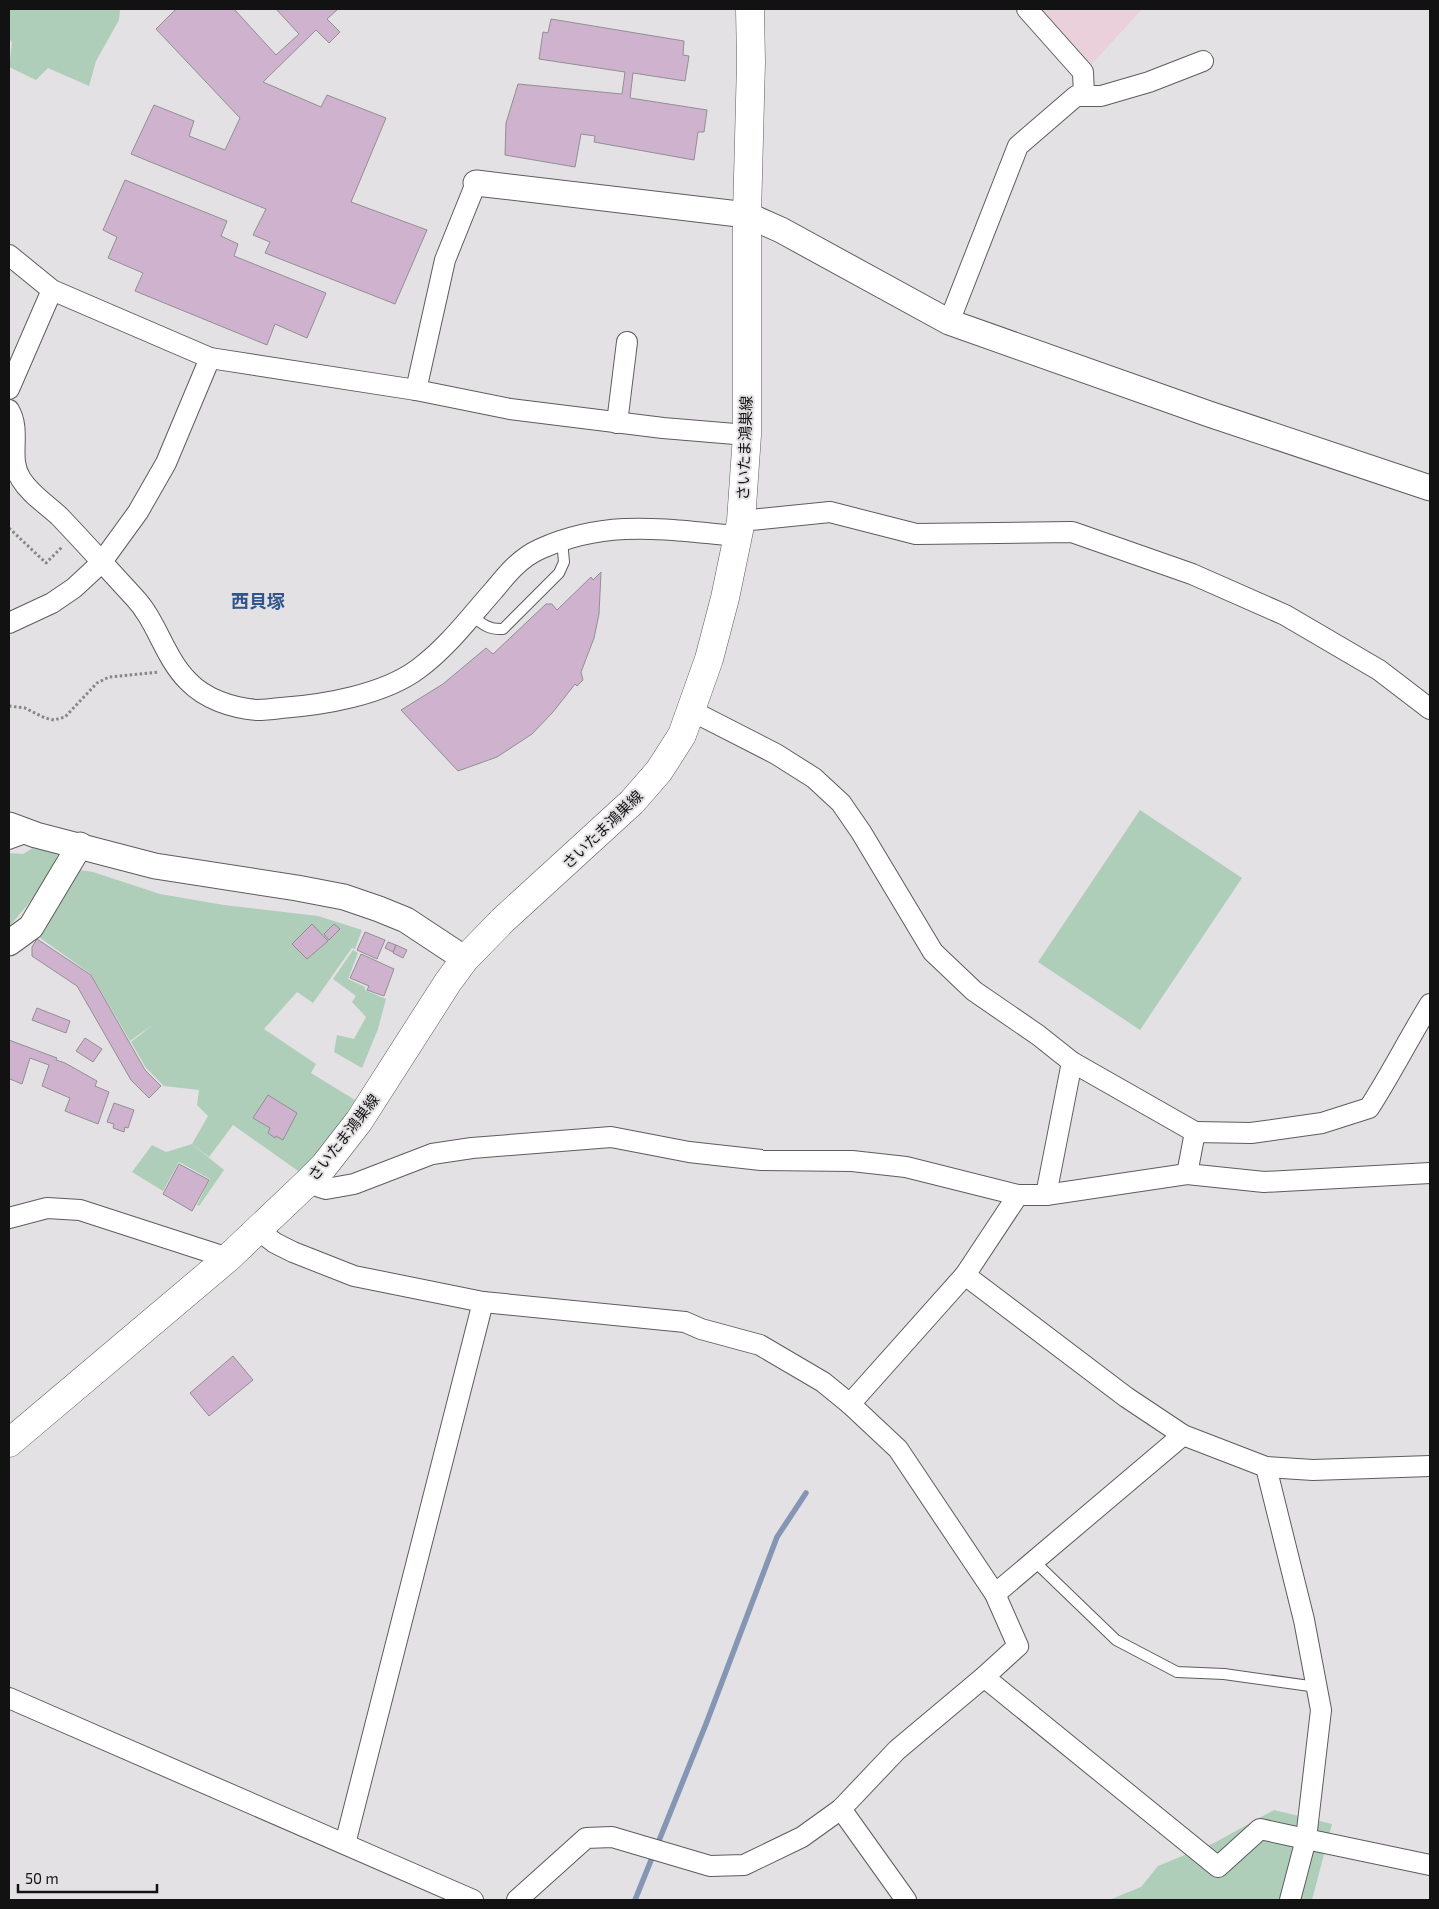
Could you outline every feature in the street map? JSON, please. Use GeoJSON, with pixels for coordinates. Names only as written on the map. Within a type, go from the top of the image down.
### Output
{"type":"FeatureCollection","features":[{"type":"Feature","properties":{"kind":"main road","name":"さいたま鴻巣線"},"geometry":{"type":"LineString","coordinates":[[9,1443],[228,1258],[324,1166],[359,1121],[464,960],[504,920],[632,802],[659,771],[682,735],[692,712],[709,659],[739,529],[747,435],[747,215],[751,62],[750,9]]}},
{"type":"Feature","properties":{"kind":"street"},"geometry":{"type":"LineString","coordinates":[[1027,9],[1083,72],[1084,96]]}},
{"type":"Feature","properties":{"kind":"street"},"geometry":{"type":"LineString","coordinates":[[949,322],[1018,146],[1076,96],[1101,96],[1149,82],[1203,62]]}},
{"type":"Feature","properties":{"kind":"street"},"geometry":{"type":"LineString","coordinates":[[416,390],[446,260],[476,183],[747,215],[781,230],[949,322],[1209,414],[1430,488]]}},
{"type":"Feature","properties":{"kind":"street"},"geometry":{"type":"LineString","coordinates":[[9,255],[52,290],[210,358],[416,390],[510,409],[617,423],[747,435]]}},
{"type":"Feature","properties":{"kind":"street"},"geometry":{"type":"LineString","coordinates":[[9,389],[52,290]]}},
{"type":"Feature","properties":{"kind":"street"},"geometry":{"type":"LineString","coordinates":[[617,423],[627,342]]}},
{"type":"Feature","properties":{"kind":"street"},"geometry":{"type":"LineString","coordinates":[[9,623],[52,603],[74,588],[102,563],[138,512],[166,463],[210,358]]}},
{"type":"Feature","properties":{"kind":"street"},"geometry":{"type":"LineString","coordinates":[[9,410],[16,429],[16,470],[27,488],[57,514],[144,607],[177,667],[188,681],[206,696],[232,706],[258,710],[332,702],[387,686],[416,671],[438,652],[524,558],[562,540],[617,528],[739,529],[830,512],[916,534],[1072,532],[1192,574],[1286,615],[1379,670],[1430,709]]}},
{"type":"Feature","properties":{"kind":"street"},"geometry":{"type":"LineString","coordinates":[[692,712],[776,754],[814,778],[834,796],[861,832],[933,952],[974,991],[1038,1035],[1072,1062],[1195,1132],[1251,1133],[1322,1123],[1369,1108],[1395,1067],[1408,1040],[1430,1004]]}},
{"type":"Feature","properties":{"kind":"street"},"geometry":{"type":"LineString","coordinates":[[9,825],[155,866],[344,897],[379,908],[406,920],[464,960]]}},
{"type":"Feature","properties":{"kind":"street"},"geometry":{"type":"LineString","coordinates":[[9,943],[31,927],[80,845]]}},
{"type":"Feature","properties":{"kind":"street"},"geometry":{"type":"LineString","coordinates":[[1046,1196],[1072,1062]]}},
{"type":"Feature","properties":{"kind":"street"},"geometry":{"type":"LineString","coordinates":[[1187,1174],[1195,1132]]}},
{"type":"Feature","properties":{"kind":"street"},"geometry":{"type":"LineString","coordinates":[[307,1183],[326,1189],[354,1184],[432,1154],[472,1148],[611,1137],[689,1152],[761,1160],[852,1161],[906,1167],[1018,1195],[1046,1196],[1187,1174],[1264,1182],[1430,1173]]}},
{"type":"Feature","properties":{"kind":"street"},"geometry":{"type":"LineString","coordinates":[[850,1404],[964,1275],[1018,1195]]}},
{"type":"Feature","properties":{"kind":"street"},"geometry":{"type":"LineString","coordinates":[[9,1218],[47,1208],[80,1210],[228,1258]]}},
{"type":"Feature","properties":{"kind":"street"},"geometry":{"type":"LineString","coordinates":[[258,1230],[275,1243],[293,1252],[354,1276],[483,1302],[685,1322],[760,1345],[823,1382],[850,1404],[898,1449],[995,1594],[1018,1646],[897,1750],[841,1809],[802,1837],[744,1865],[710,1866],[612,1837],[586,1838],[517,1900]]}},
{"type":"Feature","properties":{"kind":"street"},"geometry":{"type":"LineString","coordinates":[[964,1275],[1126,1397],[1183,1435],[1266,1467],[1313,1470],[1430,1466]]}},
{"type":"Feature","properties":{"kind":"street"},"geometry":{"type":"LineString","coordinates":[[345,1844],[483,1302]]}},
{"type":"Feature","properties":{"kind":"street"},"geometry":{"type":"LineString","coordinates":[[995,1594],[1183,1435]]}},
{"type":"Feature","properties":{"kind":"street"},"geometry":{"type":"LineString","coordinates":[[1266,1467],[1304,1620],[1321,1710],[1306,1839],[1290,1900]]}},
{"type":"Feature","properties":{"kind":"street"},"geometry":{"type":"LineString","coordinates":[[984,1677],[1218,1867],[1260,1829],[1430,1865]]}},
{"type":"Feature","properties":{"kind":"street"},"geometry":{"type":"LineString","coordinates":[[9,1698],[473,1900]]}},
{"type":"Feature","properties":{"kind":"street"},"geometry":{"type":"LineString","coordinates":[[841,1809],[906,1900]]}},
{"type":"Feature","properties":{"kind":"lane"},"geometry":{"type":"LineString","coordinates":[[471,615],[483,625],[494,630],[503,629],[559,573],[564,562],[562,540]]}},
{"type":"Feature","properties":{"kind":"lane"},"geometry":{"type":"LineString","coordinates":[[9,844],[36,834]]}},
{"type":"Feature","properties":{"kind":"lane"},"geometry":{"type":"LineString","coordinates":[[1034,1561],[1116,1640],[1177,1672],[1224,1674],[1317,1687]]}},
{"type":"Feature","properties":{"kind":"path"},"geometry":{"type":"LineString","coordinates":[[9,528],[46,563],[75,534]]}},
{"type":"Feature","properties":{"kind":"path"},"geometry":{"type":"LineString","coordinates":[[9,706],[25,708],[54,720],[65,717],[97,683],[109,677],[164,672],[177,667]]}},
{"type":"Feature","properties":{"kind":"shaded area"},"geometry":{"type":"Polygon","coordinates":[[[1038,9],[1142,9],[1091,65],[1082,61],[1038,9]]]}},
{"type":"Feature","properties":{"kind":"green space"},"geometry":{"type":"Polygon","coordinates":[[[9,9],[120,9],[119,20],[96,61],[89,86],[48,68],[36,80],[9,67],[12,43],[9,38],[9,9]]]}},
{"type":"Feature","properties":{"kind":"green space"},"geometry":{"type":"Polygon","coordinates":[[[1140,810],[1242,878],[1140,1030],[1038,962],[1140,810]]]}},
{"type":"Feature","properties":{"kind":"green space"},"geometry":{"type":"Polygon","coordinates":[[[36,846],[58,853],[44,883],[9,927],[9,853],[23,854],[36,846]]]}},
{"type":"Feature","properties":{"kind":"green space"},"geometry":{"type":"Polygon","coordinates":[[[80,870],[93,872],[160,894],[224,905],[318,916],[362,930],[355,949],[352,948],[313,1003],[297,992],[264,1029],[316,1064],[311,1073],[355,1100],[336,1130],[301,1173],[233,1125],[209,1157],[192,1144],[208,1116],[197,1105],[199,1090],[164,1086],[146,1068],[131,1042],[154,1024],[130,1041],[91,974],[36,935],[80,870]]]}},
{"type":"Feature","properties":{"kind":"green space"},"geometry":{"type":"Polygon","coordinates":[[[353,950],[358,953],[348,979],[365,987],[365,990],[386,999],[378,1029],[362,1068],[334,1052],[337,1035],[354,1039],[366,1017],[352,1002],[356,996],[333,979],[353,950]]]}},
{"type":"Feature","properties":{"kind":"green space"},"geometry":{"type":"Polygon","coordinates":[[[192,1144],[224,1170],[199,1206],[197,1205],[210,1179],[179,1162],[163,1191],[132,1172],[152,1145],[166,1152],[192,1144]]]}},
{"type":"Feature","properties":{"kind":"green space"},"geometry":{"type":"Polygon","coordinates":[[[1274,1810],[1332,1824],[1312,1900],[1109,1900],[1141,1887],[1158,1866],[1214,1843],[1274,1810]]]}},
{"type":"Feature","properties":{"kind":"building"},"geometry":{"type":"Polygon","coordinates":[[[176,9],[234,9],[276,55],[299,34],[276,9],[338,9],[327,19],[340,32],[329,43],[316,30],[263,82],[321,107],[327,95],[386,118],[351,202],[427,230],[395,304],[265,253],[270,242],[253,235],[266,209],[131,154],[154,105],[194,121],[189,136],[225,150],[240,118],[156,29],[176,9]]]}},
{"type":"Feature","properties":{"kind":"building"},"geometry":{"type":"Polygon","coordinates":[[[551,19],[684,41],[683,55],[689,56],[685,81],[633,73],[630,98],[707,110],[704,132],[698,132],[694,160],[594,142],[595,136],[581,134],[575,167],[505,155],[506,123],[518,84],[622,94],[625,72],[539,59],[543,32],[548,33],[551,19]]]}},
{"type":"Feature","properties":{"kind":"building"},"geometry":{"type":"Polygon","coordinates":[[[125,180],[227,221],[221,236],[238,244],[234,256],[326,293],[307,338],[275,324],[267,345],[135,291],[143,273],[108,258],[117,237],[103,230],[125,180]]]}},
{"type":"Feature","properties":{"kind":"building"},"geometry":{"type":"Polygon","coordinates":[[[601,572],[599,614],[594,638],[581,672],[583,680],[577,686],[575,684],[553,712],[532,734],[497,757],[458,771],[401,710],[443,684],[486,648],[493,654],[546,604],[552,604],[557,610],[591,577],[593,580],[601,572]]]}},
{"type":"Feature","properties":{"kind":"building"},"geometry":{"type":"Polygon","coordinates":[[[312,924],[328,941],[307,959],[292,944],[312,924]]]}},
{"type":"Feature","properties":{"kind":"building"},"geometry":{"type":"Polygon","coordinates":[[[334,924],[340,929],[329,940],[324,934],[334,924]]]}},
{"type":"Feature","properties":{"kind":"building"},"geometry":{"type":"Polygon","coordinates":[[[365,932],[385,940],[377,959],[357,950],[365,932]]]}},
{"type":"Feature","properties":{"kind":"building"},"geometry":{"type":"Polygon","coordinates":[[[37,939],[91,975],[145,1070],[161,1086],[149,1098],[131,1080],[77,986],[32,956],[32,947],[37,939]]]}},
{"type":"Feature","properties":{"kind":"building"},"geometry":{"type":"Polygon","coordinates":[[[388,942],[396,945],[393,952],[385,948],[388,942]]]}},
{"type":"Feature","properties":{"kind":"building"},"geometry":{"type":"Polygon","coordinates":[[[396,945],[407,950],[403,958],[393,953],[396,945]]]}},
{"type":"Feature","properties":{"kind":"building"},"geometry":{"type":"Polygon","coordinates":[[[361,954],[394,969],[384,996],[367,990],[369,986],[350,978],[361,954]]]}},
{"type":"Feature","properties":{"kind":"building"},"geometry":{"type":"Polygon","coordinates":[[[37,1008],[70,1021],[66,1033],[32,1020],[37,1008]]]}},
{"type":"Feature","properties":{"kind":"building"},"geometry":{"type":"Polygon","coordinates":[[[85,1038],[102,1049],[93,1062],[76,1051],[85,1038]]]}},
{"type":"Feature","properties":{"kind":"building"},"geometry":{"type":"Polygon","coordinates":[[[9,1040],[57,1058],[56,1060],[97,1081],[95,1086],[109,1092],[98,1124],[65,1111],[70,1098],[42,1086],[49,1065],[30,1058],[22,1084],[10,1079],[9,1082],[9,1040]]]}},
{"type":"Feature","properties":{"kind":"building"},"geometry":{"type":"Polygon","coordinates":[[[268,1095],[297,1113],[283,1140],[276,1136],[275,1138],[268,1133],[270,1128],[253,1118],[268,1095]]]}},
{"type":"Feature","properties":{"kind":"building"},"geometry":{"type":"Polygon","coordinates":[[[114,1103],[134,1110],[128,1128],[125,1127],[124,1132],[113,1128],[114,1124],[107,1122],[114,1103]]]}},
{"type":"Feature","properties":{"kind":"building"},"geometry":{"type":"Polygon","coordinates":[[[179,1164],[209,1180],[192,1211],[163,1194],[179,1164]]]}},
{"type":"Feature","properties":{"kind":"building"},"geometry":{"type":"Polygon","coordinates":[[[233,1356],[253,1380],[209,1416],[190,1393],[233,1356]]]}},
{"type":"Feature","properties":{"kind":"waterway"},"geometry":{"type":"LineString","coordinates":[[635,1900],[706,1724],[777,1537],[806,1493]]}},
{"type":"Feature","properties":{"kind":"district","name":"西貝塚"},"geometry":{"type":"Point","coordinates":[258,601]}}]}
